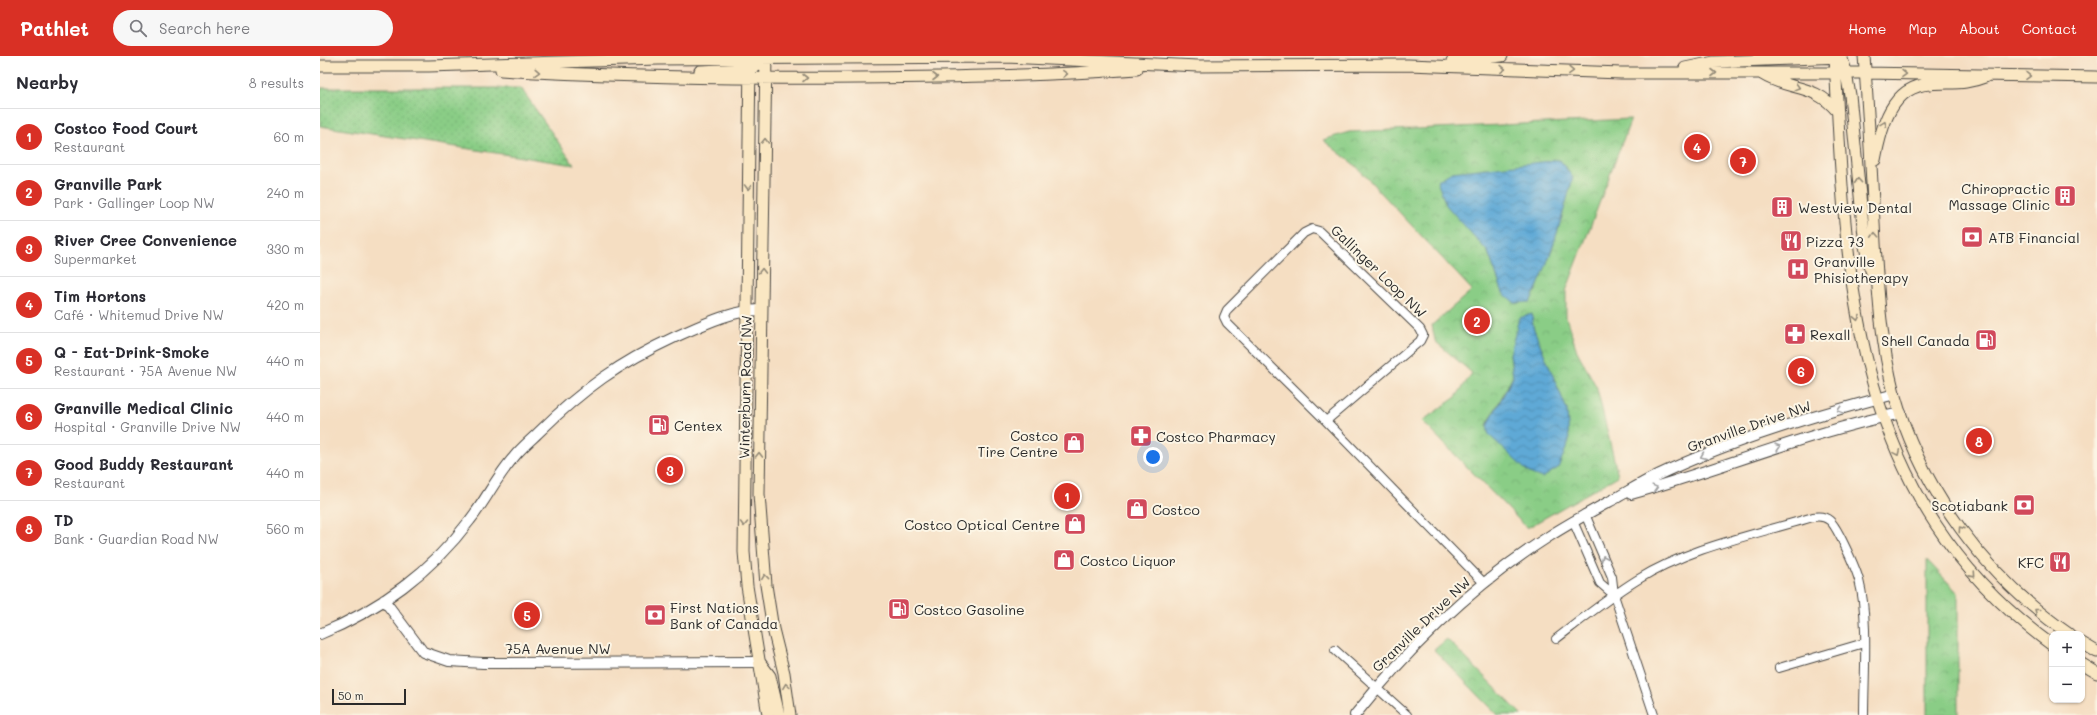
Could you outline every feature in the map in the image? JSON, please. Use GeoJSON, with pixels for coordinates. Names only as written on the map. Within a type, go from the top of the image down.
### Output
{"type":"FeatureCollection","features":[{"type":"Feature","properties":{"kind":"main road"},"geometry":{"type":"LineString","coordinates":[[1408,65],[1502,56]]}},
{"type":"Feature","properties":{"kind":"main road"},"geometry":{"type":"LineString","coordinates":[[1855,56],[1865,73]]}},
{"type":"Feature","properties":{"kind":"main road"},"geometry":{"type":"LineString","coordinates":[[1864,56],[1882,335],[1895,394],[1901,413],[1926,471],[1962,531],[1985,560],[2019,594],[2064,631]]}},
{"type":"Feature","properties":{"kind":"main road"},"geometry":{"type":"LineString","coordinates":[[1660,73],[1714,62],[1839,57],[1865,246],[1869,265],[1878,288]]}},
{"type":"Feature","properties":{"kind":"main road"},"geometry":{"type":"LineString","coordinates":[[428,66],[572,74],[750,66],[766,58],[1005,58],[1198,66],[1408,65],[1660,73],[1865,73],[2097,77]]}},
{"type":"Feature","properties":{"kind":"main road","name":"Winterburn Road NW"},"geometry":{"type":"LineString","coordinates":[[766,58],[759,494],[762,546],[773,629],[784,672],[790,715]]}},
{"type":"Feature","properties":{"kind":"main road"},"geometry":{"type":"LineString","coordinates":[[320,66],[428,66],[658,59],[750,66],[766,79],[983,77],[1198,66]]}},
{"type":"Feature","properties":{"kind":"main road","name":"Winterburn Road NW"},"geometry":{"type":"LineString","coordinates":[[750,66],[744,552],[747,586],[768,715]]}},
{"type":"Feature","properties":{"kind":"main road"},"geometry":{"type":"LineString","coordinates":[[1762,73],[1776,83],[1795,86],[1818,94],[1830,102],[1838,112]]}},
{"type":"Feature","properties":{"kind":"main road"},"geometry":{"type":"LineString","coordinates":[[1841,74],[1838,112],[1851,279],[1861,337],[1877,399],[1891,440],[1911,483],[1937,528],[1966,566],[1997,600],[2049,643]]}},
{"type":"Feature","properties":{"kind":"main road"},"geometry":{"type":"LineString","coordinates":[[1871,176],[1883,124],[1891,109],[1902,94],[1921,84],[1970,83],[1989,75]]}},
{"type":"Feature","properties":{"kind":"main road"},"geometry":{"type":"LineString","coordinates":[[2085,645],[2097,652]]}},
{"type":"Feature","properties":{"kind":"main road"},"geometry":{"type":"LineString","coordinates":[[760,662],[770,676],[779,715]]}},
{"type":"Feature","properties":{"kind":"main road"},"geometry":{"type":"LineString","coordinates":[[2085,666],[2097,673]]}},
{"type":"Feature","properties":{"kind":"street","name":"Gallinger Loop NW"},"geometry":{"type":"LineString","coordinates":[[1326,421],[1420,342],[1423,335],[1420,329],[1320,231],[1312,229],[1304,233],[1227,310],[1224,316],[1227,323],[1326,421],[1484,583]]}},
{"type":"Feature","properties":{"kind":"street"},"geometry":{"type":"LineString","coordinates":[[320,634],[357,616],[384,600],[425,570],[470,520],[513,458],[566,405],[597,380],[650,349],[698,327],[747,310],[761,310]]}},
{"type":"Feature","properties":{"kind":"street","name":"Granville Drive NW"},"geometry":{"type":"LineString","coordinates":[[1354,715],[1376,688],[1428,633],[1484,583],[1530,549],[1573,521],[1660,474],[1707,454],[1770,431],[1895,394]]}},
{"type":"Feature","properties":{"kind":"street","name":"Granville Drive NW"},"geometry":{"type":"LineString","coordinates":[[1617,498],[1668,484],[1775,448],[1901,413]]}},
{"type":"Feature","properties":{"kind":"street"},"geometry":{"type":"LineString","coordinates":[[1585,514],[1612,577],[1614,595],[1654,715]]}},
{"type":"Feature","properties":{"kind":"street"},"geometry":{"type":"LineString","coordinates":[[1556,639],[1614,595],[1654,570],[1693,554],[1813,517],[1822,516],[1830,519],[1833,523],[1857,573],[1864,607],[1864,715]]}},
{"type":"Feature","properties":{"kind":"street"},"geometry":{"type":"LineString","coordinates":[[1573,521],[1600,583],[1614,595]]}},
{"type":"Feature","properties":{"kind":"street","name":"75A Avenue NW"},"geometry":{"type":"LineString","coordinates":[[384,600],[422,652],[449,661],[483,663],[760,662]]}},
{"type":"Feature","properties":{"kind":"street"},"geometry":{"type":"LineString","coordinates":[[1779,668],[1864,643]]}},
{"type":"Feature","properties":{"kind":"street"},"geometry":{"type":"LineString","coordinates":[[1335,650],[1376,688],[1393,700],[1407,715]]}},
{"type":"Feature","properties":{"kind":"green space"},"geometry":{"type":"Polygon","coordinates":[[[320,88],[521,88],[574,165],[320,126],[320,88]]]}},
{"type":"Feature","properties":{"kind":"green space"},"geometry":{"type":"Polygon","coordinates":[[[1631,119],[1566,291],[1566,317],[1577,351],[1597,388],[1618,476],[1527,528],[1422,421],[1456,397],[1472,373],[1435,341],[1432,325],[1472,290],[1356,166],[1323,140],[1349,132],[1631,119]],[[1563,214],[1488,252],[1503,293],[1530,302],[1537,288],[1563,214]],[[1532,314],[1510,354],[1513,376],[1487,425],[1489,435],[1567,410],[1533,327],[1532,314]]]}},
{"type":"Feature","properties":{"kind":"green space"},"geometry":{"type":"Polygon","coordinates":[[[1927,560],[1958,593],[1958,715],[1927,715],[1927,560]]]}},
{"type":"Feature","properties":{"kind":"green space"},"geometry":{"type":"Polygon","coordinates":[[[1447,639],[1522,715],[1498,715],[1434,650],[1447,639]]]}},
{"type":"Feature","properties":{"kind":"water"},"geometry":{"type":"Polygon","coordinates":[[[1560,160],[1573,178],[1554,241],[1530,302],[1515,303],[1503,293],[1488,252],[1446,205],[1437,181],[1452,172],[1560,160]]]}},
{"type":"Feature","properties":{"kind":"water"},"geometry":{"type":"Polygon","coordinates":[[[1532,314],[1533,327],[1567,410],[1569,441],[1558,468],[1542,478],[1529,473],[1489,435],[1487,426],[1513,377],[1510,354],[1519,318],[1532,314]]]}},
{"type":"Feature","properties":{"kind":"place","name":"Tim Hortons"},"geometry":{"type":"Point","coordinates":[1697,147]}},
{"type":"Feature","properties":{"kind":"place","name":"Good Buddy Restaurant"},"geometry":{"type":"Point","coordinates":[1743,161]}},
{"type":"Feature","properties":{"kind":"place","name":"Chiropractic Massage Clinic"},"geometry":{"type":"Point","coordinates":[2065,196]}},
{"type":"Feature","properties":{"kind":"place","name":"Westview Dental"},"geometry":{"type":"Point","coordinates":[1782,207]}},
{"type":"Feature","properties":{"kind":"place","name":"ATB Financial"},"geometry":{"type":"Point","coordinates":[1972,237]}},
{"type":"Feature","properties":{"kind":"place","name":"Pizza 73"},"geometry":{"type":"Point","coordinates":[1791,241]}},
{"type":"Feature","properties":{"kind":"place","name":"Granville Phisiotherapy"},"geometry":{"type":"Point","coordinates":[1798,269]}},
{"type":"Feature","properties":{"kind":"place","name":"Granville Park"},"geometry":{"type":"Point","coordinates":[1477,321]}},
{"type":"Feature","properties":{"kind":"place","name":"Rexall"},"geometry":{"type":"Point","coordinates":[1795,334]}},
{"type":"Feature","properties":{"kind":"place","name":"Shell Canada"},"geometry":{"type":"Point","coordinates":[1986,340]}},
{"type":"Feature","properties":{"kind":"place","name":"Granville Medical Clinic"},"geometry":{"type":"Point","coordinates":[1801,371]}},
{"type":"Feature","properties":{"kind":"place","name":"Centex"},"geometry":{"type":"Point","coordinates":[659,425]}},
{"type":"Feature","properties":{"kind":"place","name":"Costco Pharmacy"},"geometry":{"type":"Point","coordinates":[1141,436]}},
{"type":"Feature","properties":{"kind":"place","name":"TD"},"geometry":{"type":"Point","coordinates":[1979,441]}},
{"type":"Feature","properties":{"kind":"place","name":"Costco Tire Centre"},"geometry":{"type":"Point","coordinates":[1074,443]}},
{"type":"Feature","properties":{"kind":"place","name":"River Cree Convenience"},"geometry":{"type":"Point","coordinates":[670,470]}},
{"type":"Feature","properties":{"kind":"place","name":"Costco Food Court"},"geometry":{"type":"Point","coordinates":[1067,496]}},
{"type":"Feature","properties":{"kind":"place","name":"Scotiabank"},"geometry":{"type":"Point","coordinates":[2024,505]}},
{"type":"Feature","properties":{"kind":"place","name":"Costco"},"geometry":{"type":"Point","coordinates":[1137,509]}},
{"type":"Feature","properties":{"kind":"place","name":"Costco Optical Centre"},"geometry":{"type":"Point","coordinates":[1075,524]}},
{"type":"Feature","properties":{"kind":"place","name":"Costco Liquor"},"geometry":{"type":"Point","coordinates":[1064,560]}},
{"type":"Feature","properties":{"kind":"place","name":"KFC"},"geometry":{"type":"Point","coordinates":[2060,562]}},
{"type":"Feature","properties":{"kind":"place","name":"Costco Gasoline"},"geometry":{"type":"Point","coordinates":[899,609]}},
{"type":"Feature","properties":{"kind":"place","name":"Q - Eat-Drink-Smoke"},"geometry":{"type":"Point","coordinates":[527,615]}},
{"type":"Feature","properties":{"kind":"place","name":"First Nations Bank of Canada"},"geometry":{"type":"Point","coordinates":[655,615]}}]}
